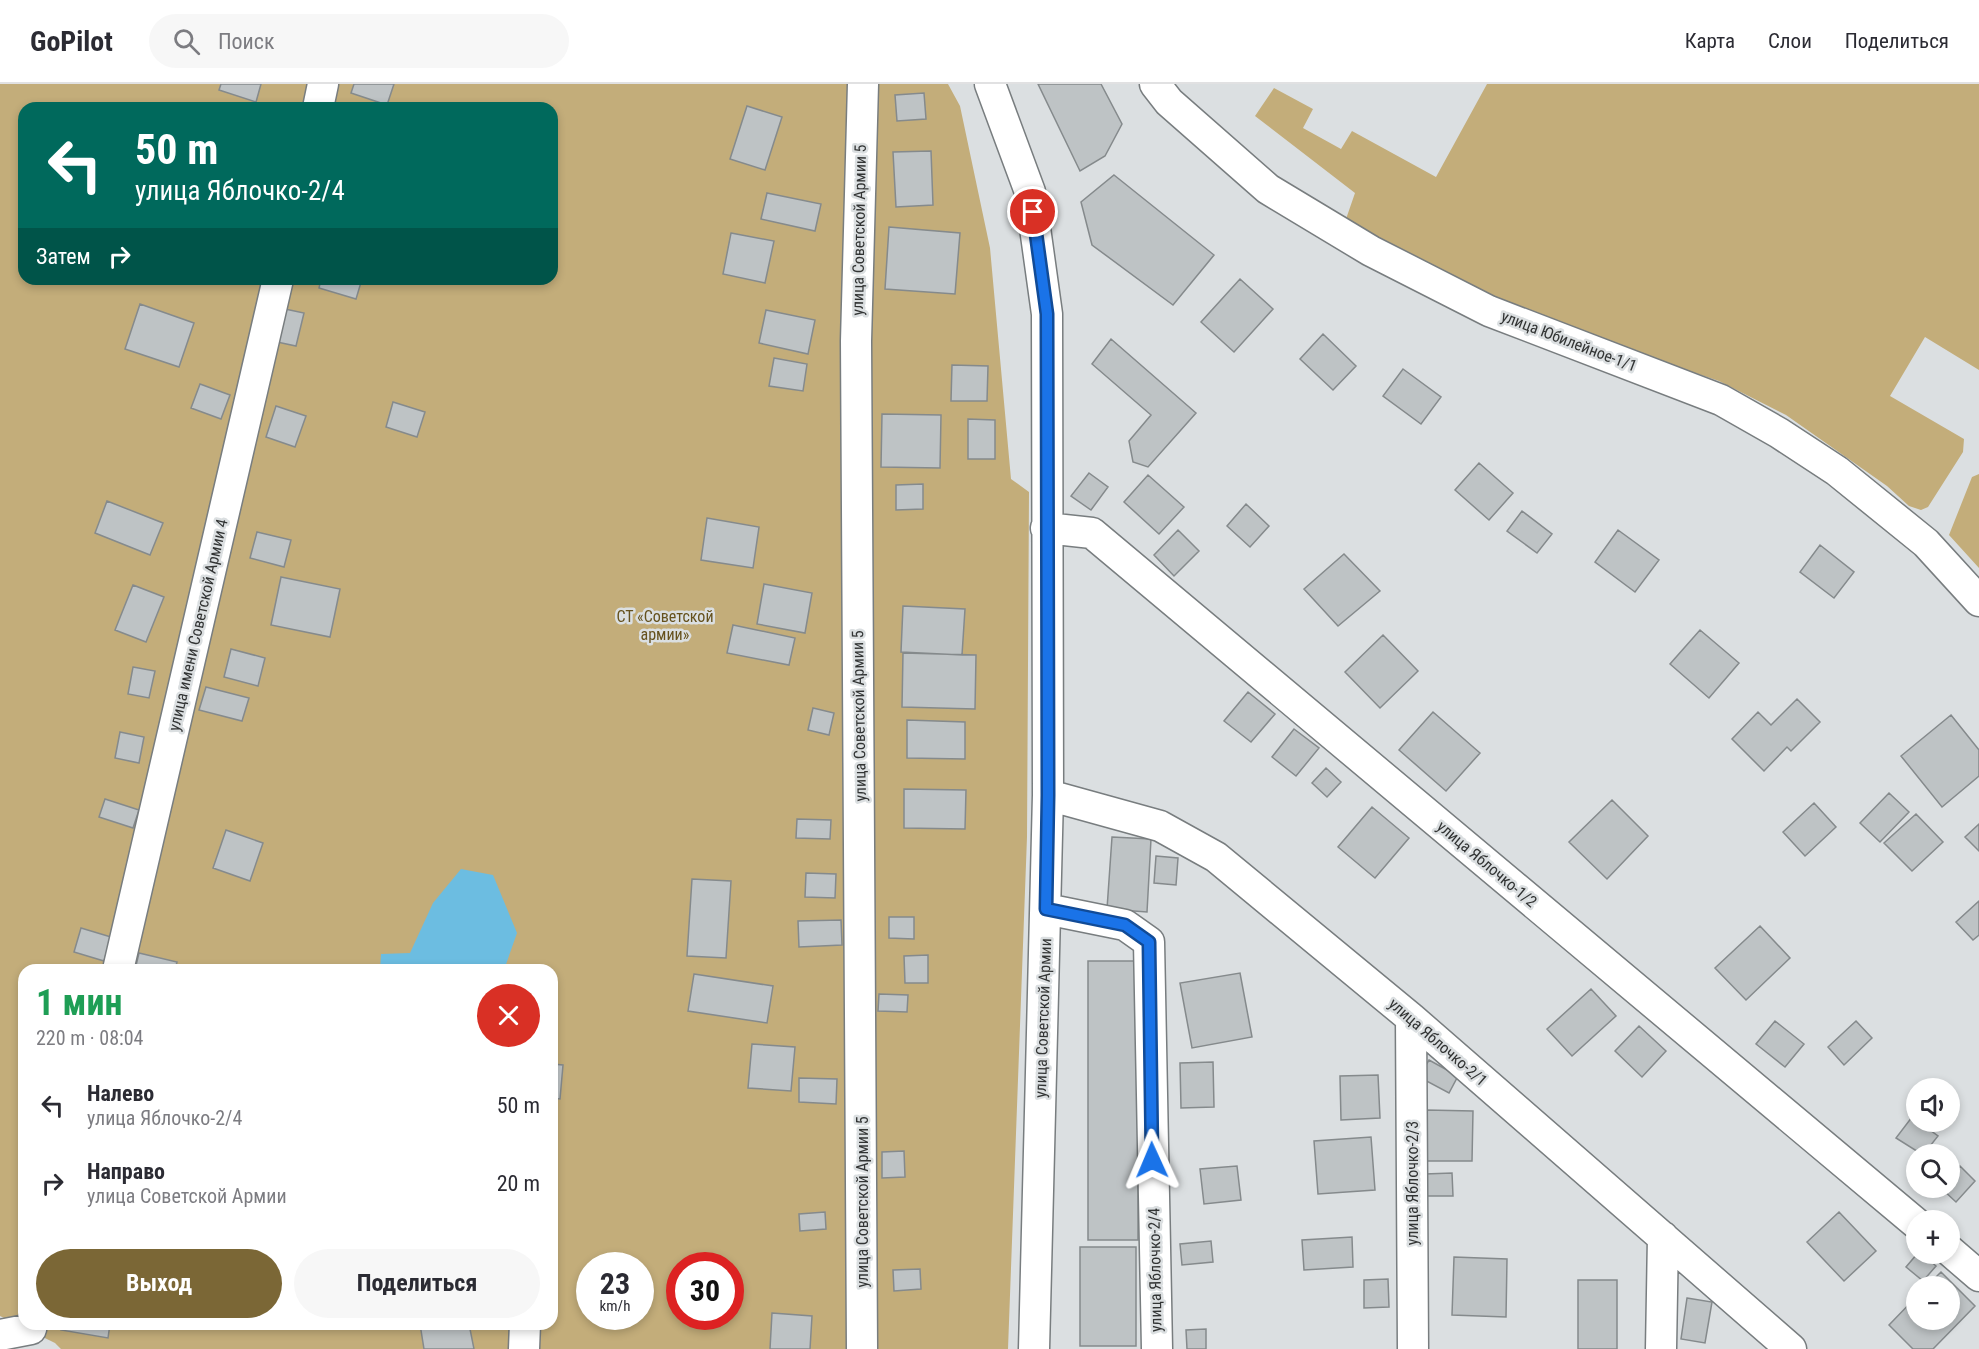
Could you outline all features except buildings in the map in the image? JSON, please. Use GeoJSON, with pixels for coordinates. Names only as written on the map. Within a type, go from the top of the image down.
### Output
{"type":"FeatureCollection","features":[{"type":"Feature","properties":{"kind":"street"},"geometry":{"type":"LineString","coordinates":[[319,102],[323,84]]}},
{"type":"Feature","properties":{"kind":"street","name":"улица Советской Армии 5"},"geometry":{"type":"LineString","coordinates":[[862,1349],[856,341],[863,84]]}},
{"type":"Feature","properties":{"kind":"street","name":"улица Советской Армии"},"geometry":{"type":"LineString","coordinates":[[990,84],[1030,192],[1047,314],[1048,795],[1034,1349]]}},
{"type":"Feature","properties":{"kind":"street","name":"улица Юбилейное-1/1"},"geometry":{"type":"LineString","coordinates":[[1155,84],[1169,102],[1268,189],[1371,251],[1489,311],[1721,400],[1779,433],[1837,471],[1926,543],[1979,601]]}},
{"type":"Feature","properties":{"kind":"street","name":"улица имени Советской Армии 4"},"geometry":{"type":"LineString","coordinates":[[119,964],[277,285]]}},
{"type":"Feature","properties":{"kind":"street","name":"улица Яблочко-1/2"},"geometry":{"type":"LineString","coordinates":[[1046,528],[1092,533],[1906,1215]]}},
{"type":"Feature","properties":{"kind":"street","name":"улица Яблочко-2/1"},"geometry":{"type":"LineString","coordinates":[[1048,795],[1160,826],[1216,857],[1411,1018],[1791,1349]]}},
{"type":"Feature","properties":{"kind":"street","name":"улица Яблочко-2/4"},"geometry":{"type":"LineString","coordinates":[[1046,909],[1125,925],[1149,942],[1157,1349]]}},
{"type":"Feature","properties":{"kind":"street","name":"улица Яблочко-2/3"},"geometry":{"type":"LineString","coordinates":[[1411,1018],[1413,1349]]}},
{"type":"Feature","properties":{"kind":"street"},"geometry":{"type":"LineString","coordinates":[[1661,1349],[1663,1237]]}},
{"type":"Feature","properties":{"kind":"street"},"geometry":{"type":"LineString","coordinates":[[1960,1260],[1979,1276]]}},
{"type":"Feature","properties":{"kind":"street"},"geometry":{"type":"LineString","coordinates":[[0,1335],[26,1330]]}},
{"type":"Feature","properties":{"kind":"street"},"geometry":{"type":"LineString","coordinates":[[524,1349],[525,1330]]}},
{"type":"Feature","properties":{"kind":"green space","name":"СТ «Советской армии»"},"geometry":{"type":"Polygon","coordinates":[[[0,84],[948,84],[960,106],[990,248],[1011,479],[1029,492],[1027,837],[1008,1349],[61,1349],[55,1343],[29,1330],[558,1330],[558,964],[18,964],[18,1325],[0,1316],[0,84]]]}},
{"type":"Feature","properties":{"kind":"green space"},"geometry":{"type":"Polygon","coordinates":[[[1487,84],[1979,84],[1979,370],[1925,337],[1890,396],[1964,439],[1963,452],[1928,507],[1921,510],[1909,506],[1887,486],[1786,415],[1719,381],[1555,326],[1443,275],[1353,226],[1346,219],[1355,193],[1255,116],[1274,88],[1313,109],[1303,128],[1341,149],[1352,131],[1436,177],[1487,84]]]}},
{"type":"Feature","properties":{"kind":"green space"},"geometry":{"type":"Polygon","coordinates":[[[1979,474],[1979,568],[1949,535],[1972,477],[1979,474]]]}},
{"type":"Feature","properties":{"kind":"water"},"geometry":{"type":"Polygon","coordinates":[[[461,869],[493,875],[517,933],[506,964],[380,964],[381,954],[410,953],[433,903],[461,869]]]}},
{"type":"Feature","properties":{"kind":"route"},"geometry":{"type":"LineString","coordinates":[[1033,212],[1047,314],[1048,795],[1046,909],[1125,925],[1149,942],[1152,1160]]}}]}
